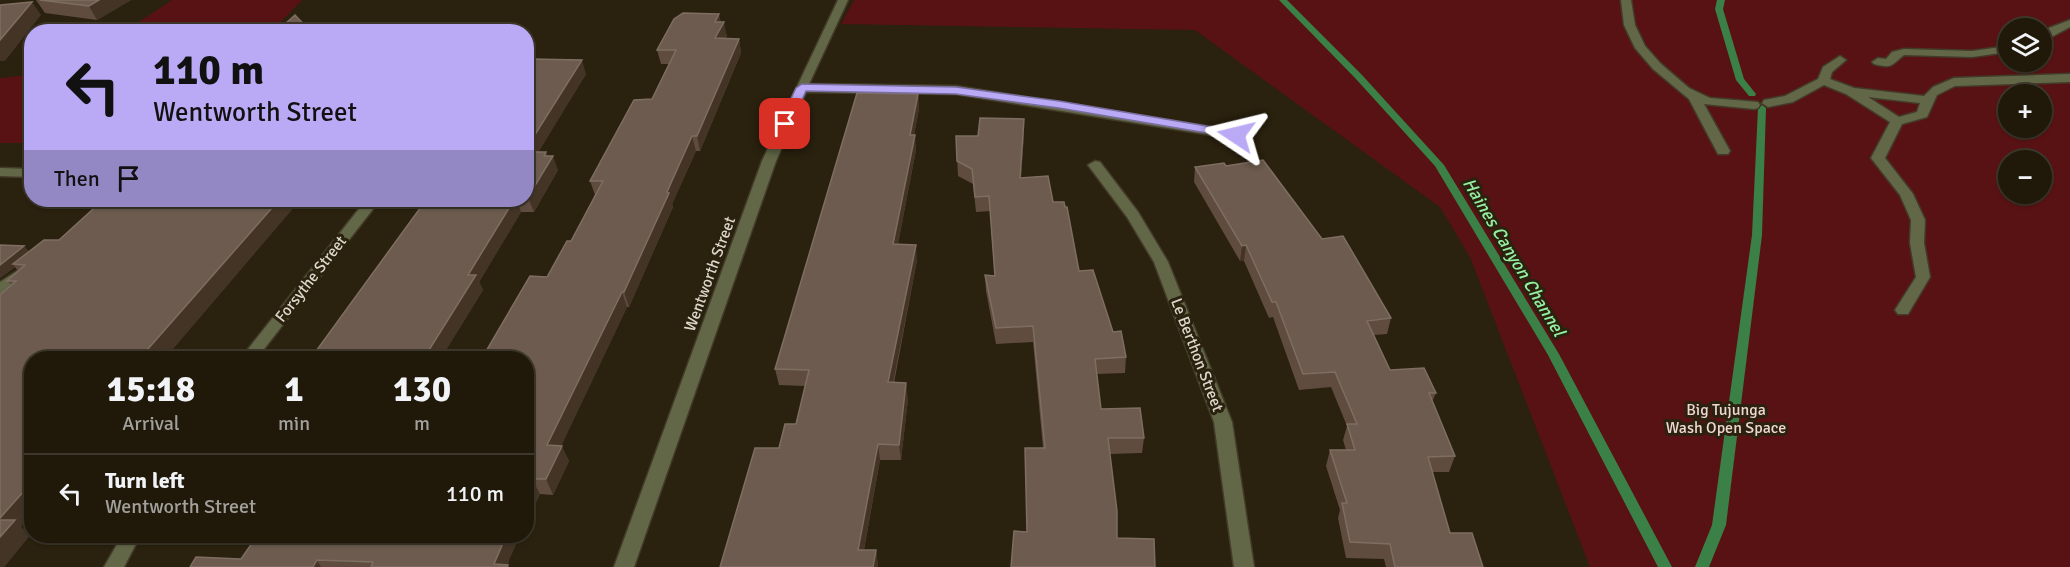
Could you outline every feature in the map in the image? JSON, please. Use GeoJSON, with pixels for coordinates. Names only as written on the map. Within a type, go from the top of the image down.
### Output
{"type":"FeatureCollection","features":[{"type":"Feature","properties":{"kind":"street","name":"Wentworth Street"},"geometry":{"type":"LineString","coordinates":[[624,567],[769,161],[843,0]]}},
{"type":"Feature","properties":{"kind":"street"},"geometry":{"type":"LineString","coordinates":[[1626,0],[1630,30],[1646,56],[1694,97],[1723,151]]}},
{"type":"Feature","properties":{"kind":"street"},"geometry":{"type":"LineString","coordinates":[[2052,31],[2070,23]]}},
{"type":"Feature","properties":{"kind":"street"},"geometry":{"type":"LineString","coordinates":[[1878,62],[1888,63],[1894,60],[1896,54],[1904,52],[1972,54],[1998,50]]}},
{"type":"Feature","properties":{"kind":"street"},"geometry":{"type":"LineString","coordinates":[[1768,103],[1789,99],[1823,81],[1827,70],[1840,60]]}},
{"type":"Feature","properties":{"kind":"street"},"geometry":{"type":"LineString","coordinates":[[1823,81],[1850,91],[1897,121],[1923,114],[1926,100],[1935,88],[1953,82],[2070,78]]}},
{"type":"Feature","properties":{"kind":"street"},"geometry":{"type":"LineString","coordinates":[[802,88],[956,90],[1236,135]]}},
{"type":"Feature","properties":{"kind":"street"},"geometry":{"type":"LineString","coordinates":[[1850,91],[1926,100]]}},
{"type":"Feature","properties":{"kind":"street"},"geometry":{"type":"LineString","coordinates":[[1694,97],[1714,103],[1754,105]]}},
{"type":"Feature","properties":{"kind":"street"},"geometry":{"type":"LineString","coordinates":[[1897,121],[1878,158],[1906,194],[1918,220],[1917,243],[1923,277],[1903,310]]}},
{"type":"Feature","properties":{"kind":"street","name":"Le Berthon Street"},"geometry":{"type":"LineString","coordinates":[[1095,165],[1133,215],[1161,262],[1223,422],[1244,567]]}},
{"type":"Feature","properties":{"kind":"street"},"geometry":{"type":"LineString","coordinates":[[0,172],[24,173]]}},
{"type":"Feature","properties":{"kind":"street","name":"Forsythe Street"},"geometry":{"type":"LineString","coordinates":[[254,351],[368,207]]}},
{"type":"Feature","properties":{"kind":"street"},"geometry":{"type":"LineString","coordinates":[[0,289],[37,261]]}},
{"type":"Feature","properties":{"kind":"street"},"geometry":{"type":"LineString","coordinates":[[114,567],[127,543]]}},
{"type":"Feature","properties":{"kind":"green space"},"geometry":{"type":"Polygon","coordinates":[[[172,0],[302,0],[279,24],[136,24],[172,0]]]}},
{"type":"Feature","properties":{"kind":"green space","name":"Big Tujunga Wash Open Space"},"geometry":{"type":"Polygon","coordinates":[[[854,0],[2070,0],[2070,567],[1590,567],[1470,257],[1440,207],[1195,30],[841,24],[854,0]]]}},
{"type":"Feature","properties":{"kind":"green space"},"geometry":{"type":"Polygon","coordinates":[[[24,76],[24,143],[0,143],[0,78],[24,76]]]}},
{"type":"Feature","properties":{"kind":"building"},"geometry":{"type":"Polygon","coordinates":[[[40,0],[99,0],[89,6],[40,0]]]}},
{"type":"Feature","properties":{"kind":"building"},"geometry":{"type":"Polygon","coordinates":[[[32,2],[0,40],[0,5],[32,2]]]}},
{"type":"Feature","properties":{"kind":"building"},"geometry":{"type":"Polygon","coordinates":[[[683,13],[719,14],[715,22],[724,22],[715,38],[739,39],[697,136],[692,136],[624,292],[547,445],[562,446],[546,479],[534,479],[534,351],[486,351],[530,276],[547,277],[567,241],[571,241],[603,181],[590,181],[634,100],[652,99],[676,50],[657,50],[674,19],[683,13]]]}},
{"type":"Feature","properties":{"kind":"building"},"geometry":{"type":"Polygon","coordinates":[[[295,15],[303,24],[285,24],[295,15]]]}},
{"type":"Feature","properties":{"kind":"building"},"geometry":{"type":"Polygon","coordinates":[[[534,59],[582,60],[534,136],[534,59]]]}},
{"type":"Feature","properties":{"kind":"building"},"geometry":{"type":"Polygon","coordinates":[[[857,93],[918,94],[910,135],[915,135],[893,244],[916,245],[888,382],[906,383],[899,445],[878,444],[858,550],[876,550],[873,567],[720,567],[755,448],[779,448],[785,424],[796,424],[809,370],[775,369],[857,93]]]}},
{"type":"Feature","properties":{"kind":"building"},"geometry":{"type":"Polygon","coordinates":[[[980,118],[1024,119],[1020,178],[1048,176],[1053,202],[1064,202],[1067,207],[1079,271],[1093,270],[1113,332],[1121,331],[1126,357],[1095,359],[1101,409],[1140,408],[1144,438],[1108,438],[1117,511],[1117,538],[1154,539],[1155,567],[1011,567],[1014,531],[1027,532],[1025,448],[1045,448],[1033,326],[996,328],[985,275],[995,276],[989,196],[975,197],[972,169],[957,161],[956,136],[978,136],[980,118]]]}},
{"type":"Feature","properties":{"kind":"building"},"geometry":{"type":"Polygon","coordinates":[[[534,152],[546,152],[544,156],[553,156],[534,187],[534,152]]]}},
{"type":"Feature","properties":{"kind":"building"},"geometry":{"type":"Polygon","coordinates":[[[1263,160],[1322,239],[1343,236],[1391,318],[1367,321],[1390,370],[1424,368],[1436,393],[1429,393],[1455,456],[1428,457],[1450,533],[1472,533],[1483,567],[1395,567],[1390,544],[1350,542],[1342,503],[1347,503],[1330,450],[1355,450],[1347,424],[1357,424],[1335,372],[1303,374],[1276,302],[1272,302],[1246,245],[1242,246],[1195,167],[1224,163],[1226,166],[1263,160]]]}},
{"type":"Feature","properties":{"kind":"building"},"geometry":{"type":"Polygon","coordinates":[[[95,207],[273,207],[146,351],[24,351],[24,491],[0,518],[0,295],[16,281],[7,281],[25,265],[13,264],[44,240],[59,240],[95,207]]]}},
{"type":"Feature","properties":{"kind":"building"},"geometry":{"type":"Polygon","coordinates":[[[421,207],[510,207],[468,275],[476,275],[428,351],[316,351],[421,207]]]}},
{"type":"Feature","properties":{"kind":"building"},"geometry":{"type":"Polygon","coordinates":[[[0,245],[24,246],[0,265],[0,245]]]}},
{"type":"Feature","properties":{"kind":"building"},"geometry":{"type":"Polygon","coordinates":[[[0,520],[15,520],[0,537],[0,520]]]}},
{"type":"Feature","properties":{"kind":"building"},"geometry":{"type":"Polygon","coordinates":[[[252,543],[503,543],[494,564],[508,565],[507,567],[371,567],[373,562],[317,560],[313,567],[190,567],[196,557],[241,559],[252,543]]]}},
{"type":"Feature","properties":{"kind":"waterway","name":"Haines Canyon Channel"},"geometry":{"type":"LineString","coordinates":[[1283,0],[1359,77],[1439,165],[1553,354],[1665,567]]}},
{"type":"Feature","properties":{"kind":"waterway","name":"Haines Canyon Channel"},"geometry":{"type":"LineString","coordinates":[[1721,0],[1719,9],[1740,80],[1752,94]]}},
{"type":"Feature","properties":{"kind":"waterway","name":"Haines Canyon Channel"},"geometry":{"type":"LineString","coordinates":[[1702,567],[1719,525],[1757,235],[1762,108]]}},
{"type":"Feature","properties":{"kind":"route"},"geometry":{"type":"LineString","coordinates":[[785,124],[802,88],[956,90],[1236,135]]}}]}
